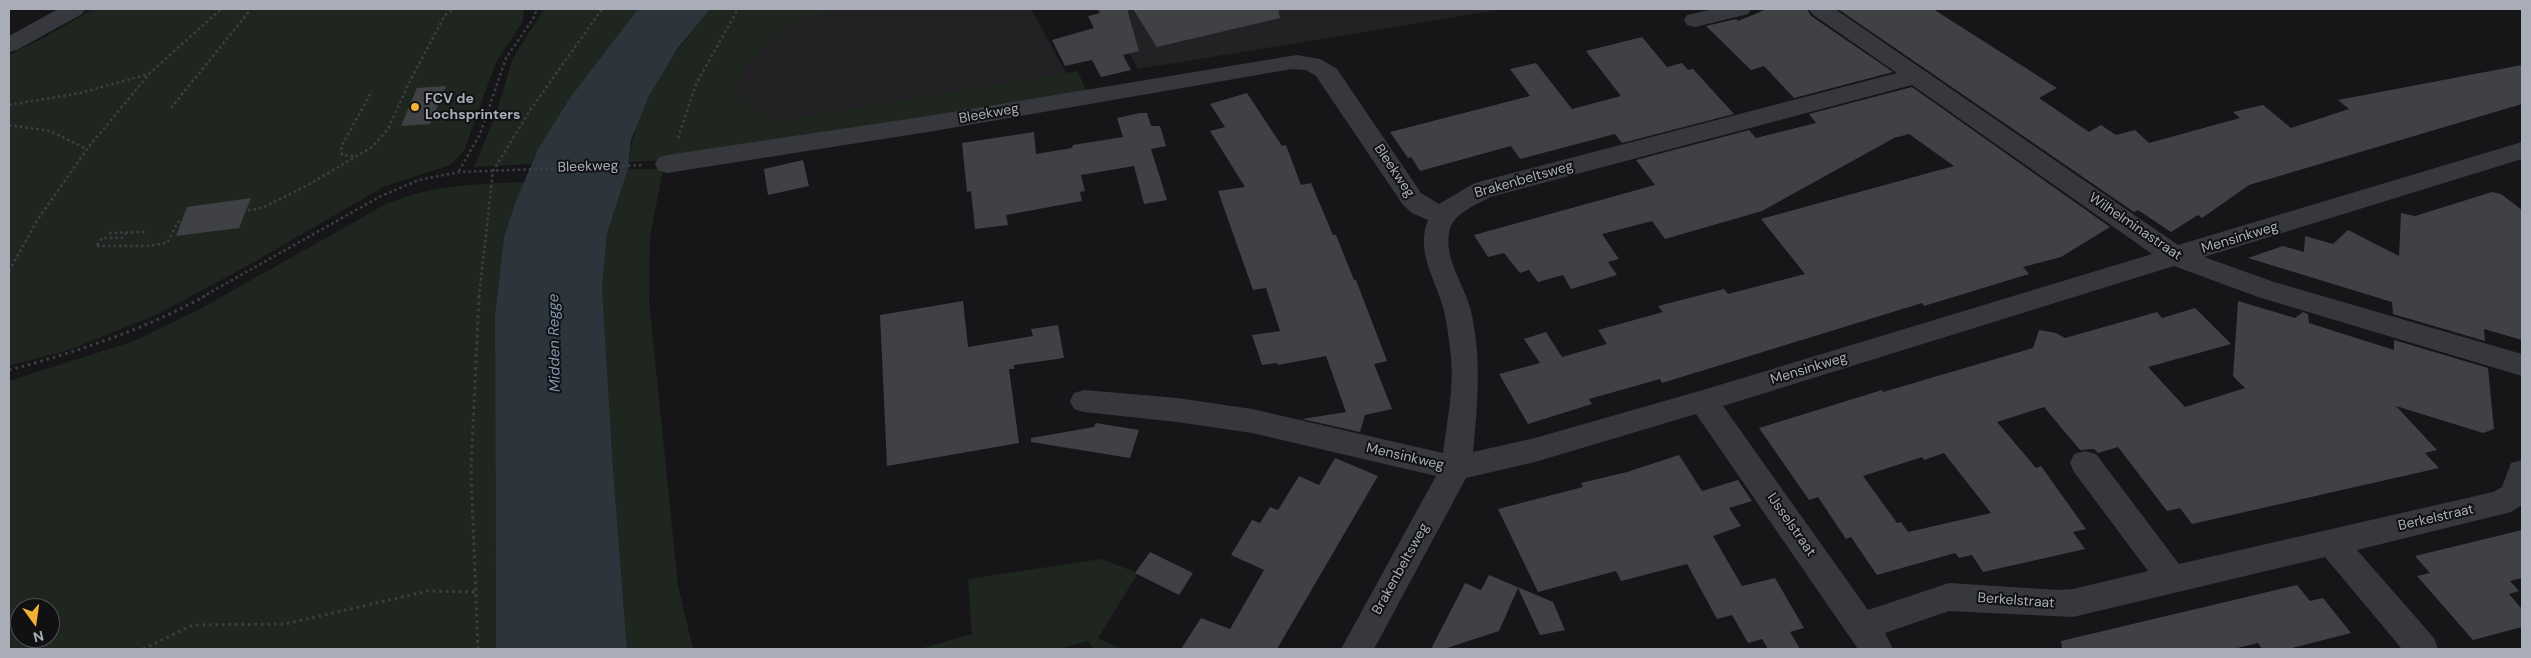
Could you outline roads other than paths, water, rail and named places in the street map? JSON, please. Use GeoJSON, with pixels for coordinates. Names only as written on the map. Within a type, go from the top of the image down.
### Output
{"type":"FeatureCollection","features":[{"type":"Feature","properties":{"kind":"street"},"geometry":{"type":"LineString","coordinates":[[9,45],[74,9]]}},
{"type":"Feature","properties":{"kind":"street"},"geometry":{"type":"LineString","coordinates":[[1695,20],[1740,9]]}},
{"type":"Feature","properties":{"kind":"street","name":"Wilhelminastraat"},"geometry":{"type":"LineString","coordinates":[[1820,9],[2176,258],[2266,290],[2522,365]]}},
{"type":"Feature","properties":{"kind":"street","name":"Bleekweg"},"geometry":{"type":"LineString","coordinates":[[671,164],[937,123],[1292,62],[1304,62],[1314,64],[1329,74],[1412,199],[1421,206],[1443,216]]}},
{"type":"Feature","properties":{"kind":"street","name":"Brakenbeltsweg"},"geometry":{"type":"LineString","coordinates":[[1357,649],[1456,468],[1463,409],[1465,359],[1456,306],[1437,256],[1436,233],[1443,216],[1459,201],[1482,190],[1916,76]]}},
{"type":"Feature","properties":{"kind":"street","name":"Mensinkweg"},"geometry":{"type":"LineString","coordinates":[[1084,401],[1177,410],[1252,421],[1456,468],[1535,450],[1703,401],[2176,258],[2522,150]]}},
{"type":"Feature","properties":{"kind":"street","name":"IJsselstraat"},"geometry":{"type":"LineString","coordinates":[[1703,401],[1870,637]]}},
{"type":"Feature","properties":{"kind":"street"},"geometry":{"type":"LineString","coordinates":[[2085,463],[2172,579]]}},
{"type":"Feature","properties":{"kind":"street","name":"Berkelstraat"},"geometry":{"type":"LineString","coordinates":[[1870,637],[1948,597],[2066,604],[2500,503],[2514,495],[2522,472]]}},
{"type":"Feature","properties":{"kind":"street"},"geometry":{"type":"LineString","coordinates":[[2331,542],[2422,649]]}},
{"type":"Feature","properties":{"kind":"water","name":"Midden Regge"},"geometry":{"type":"Polygon","coordinates":[[[638,9],[710,9],[678,48],[649,96],[631,140],[628,169],[607,234],[602,287],[627,649],[496,649],[495,315],[504,237],[516,201],[538,149],[570,98],[638,9]]]}},
{"type":"Feature","properties":{"kind":"place","name":"FCV de Lochsprinters"},"geometry":{"type":"Point","coordinates":[415,107]}}]}
